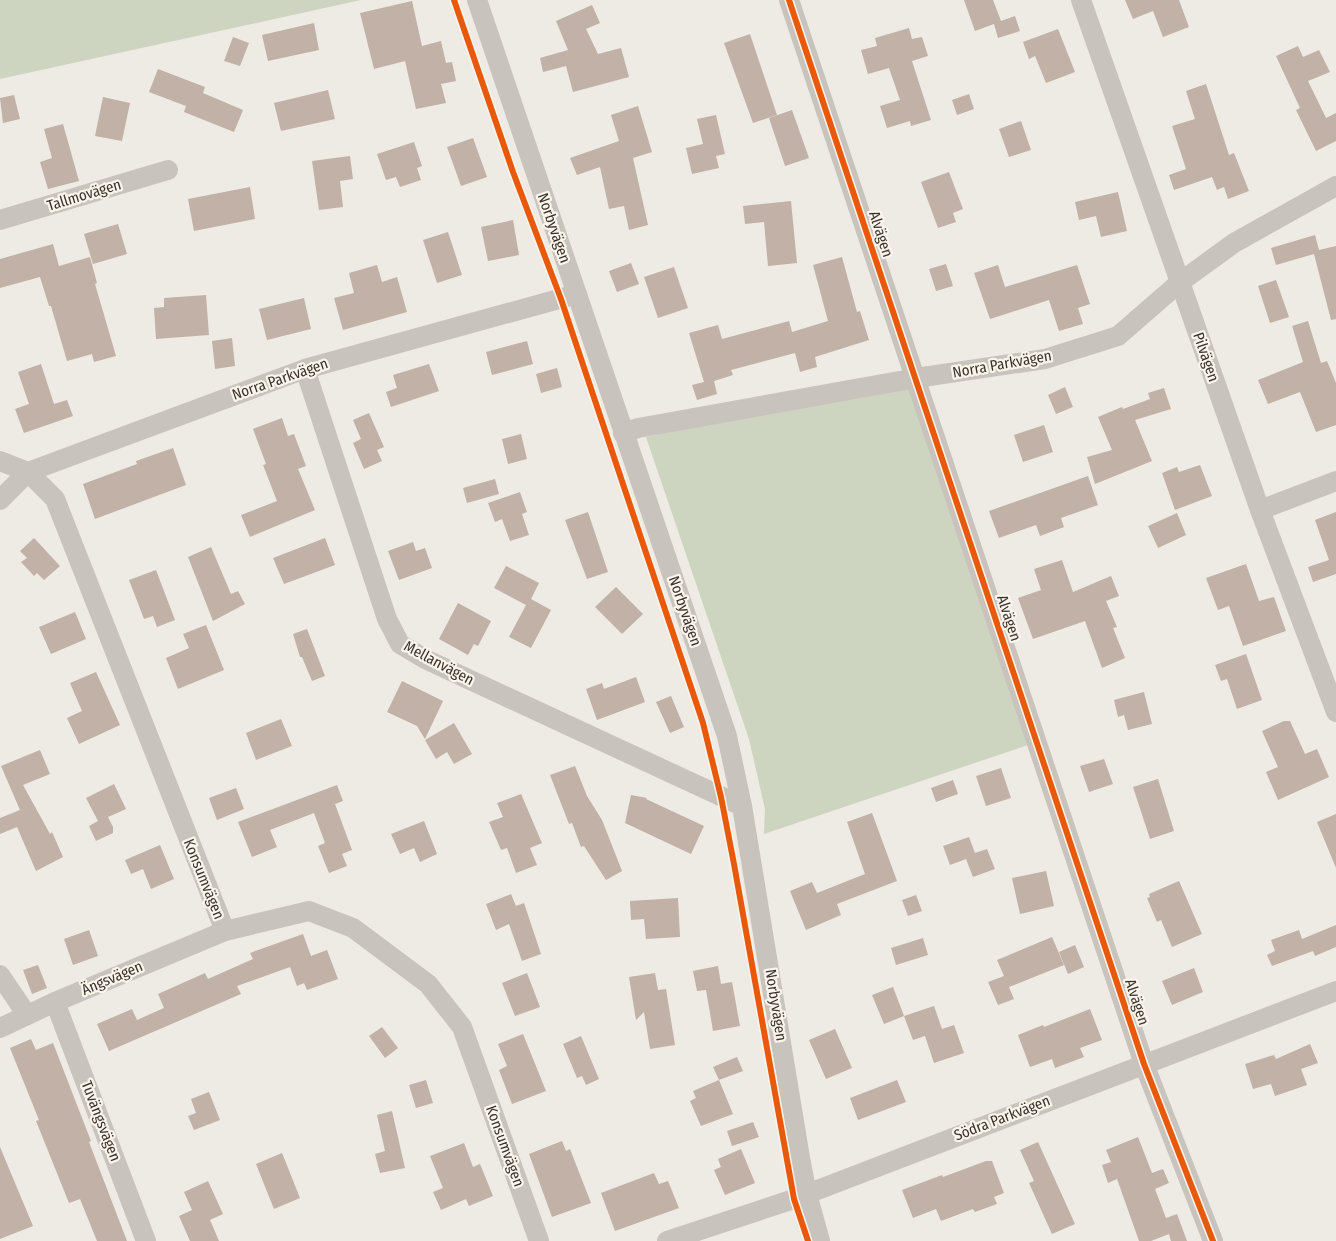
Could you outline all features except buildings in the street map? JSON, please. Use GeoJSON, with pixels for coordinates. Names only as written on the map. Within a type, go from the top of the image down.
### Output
{"type":"FeatureCollection","features":[{"type":"Feature","properties":{"kind":"street","name":"Norbyvägen"},"geometry":{"type":"LineString","coordinates":[[477,0],[727,736],[742,806],[807,1194],[820,1241]]}},
{"type":"Feature","properties":{"kind":"street","name":"Alvägen"},"geometry":{"type":"LineString","coordinates":[[789,0],[1144,1064],[1213,1241]]}},
{"type":"Feature","properties":{"kind":"street","name":"Pilvägen"},"geometry":{"type":"LineString","coordinates":[[1081,0],[1260,510],[1336,712]]}},
{"type":"Feature","properties":{"kind":"street","name":"Tallmovägen"},"geometry":{"type":"LineString","coordinates":[[0,220],[168,170]]}},
{"type":"Feature","properties":{"kind":"street","name":"Norra Parkvägen"},"geometry":{"type":"LineString","coordinates":[[623,433],[638,428],[916,378],[1045,359],[1118,336],[1180,283],[1234,243],[1336,186]]}},
{"type":"Feature","properties":{"kind":"street","name":"Norra Parkvägen"},"geometry":{"type":"LineString","coordinates":[[0,500],[28,472],[305,369],[577,294]]}},
{"type":"Feature","properties":{"kind":"street","name":"Mellanvägen"},"geometry":{"type":"LineString","coordinates":[[305,369],[387,619],[400,644],[425,659],[742,806]]}},
{"type":"Feature","properties":{"kind":"street","name":"Konsumvägen"},"geometry":{"type":"LineString","coordinates":[[0,461],[28,472],[55,499],[225,931],[309,910],[353,928],[428,984],[462,1027],[539,1241]]}},
{"type":"Feature","properties":{"kind":"street"},"geometry":{"type":"LineString","coordinates":[[1260,510],[1336,481]]}},
{"type":"Feature","properties":{"kind":"street","name":"Ängsvägen"},"geometry":{"type":"LineString","coordinates":[[0,1028],[55,1002],[225,931]]}},
{"type":"Feature","properties":{"kind":"street"},"geometry":{"type":"LineString","coordinates":[[0,975],[28,1015]]}},
{"type":"Feature","properties":{"kind":"street","name":"Södra Parkvägen"},"geometry":{"type":"LineString","coordinates":[[667,1241],[807,1194],[1336,991]]}},
{"type":"Feature","properties":{"kind":"street","name":"Tuvängsvägen"},"geometry":{"type":"LineString","coordinates":[[55,1002],[146,1241]]}},
{"type":"Feature","properties":{"kind":"green space"},"geometry":{"type":"Polygon","coordinates":[[[0,0],[361,0],[0,79],[0,0]]]}},
{"type":"Feature","properties":{"kind":"green space"},"geometry":{"type":"Polygon","coordinates":[[[916,378],[1037,742],[764,834],[765,809],[749,739],[646,437],[916,378]]]}},
{"type":"Feature","properties":{"kind":"cycle path"},"geometry":{"type":"LineString","coordinates":[[454,0],[513,172],[561,299],[703,723],[721,797],[734,864],[794,1199],[808,1241]]}},
{"type":"Feature","properties":{"kind":"cycle path"},"geometry":{"type":"LineString","coordinates":[[789,0],[1144,1064],[1213,1241]]}}]}
